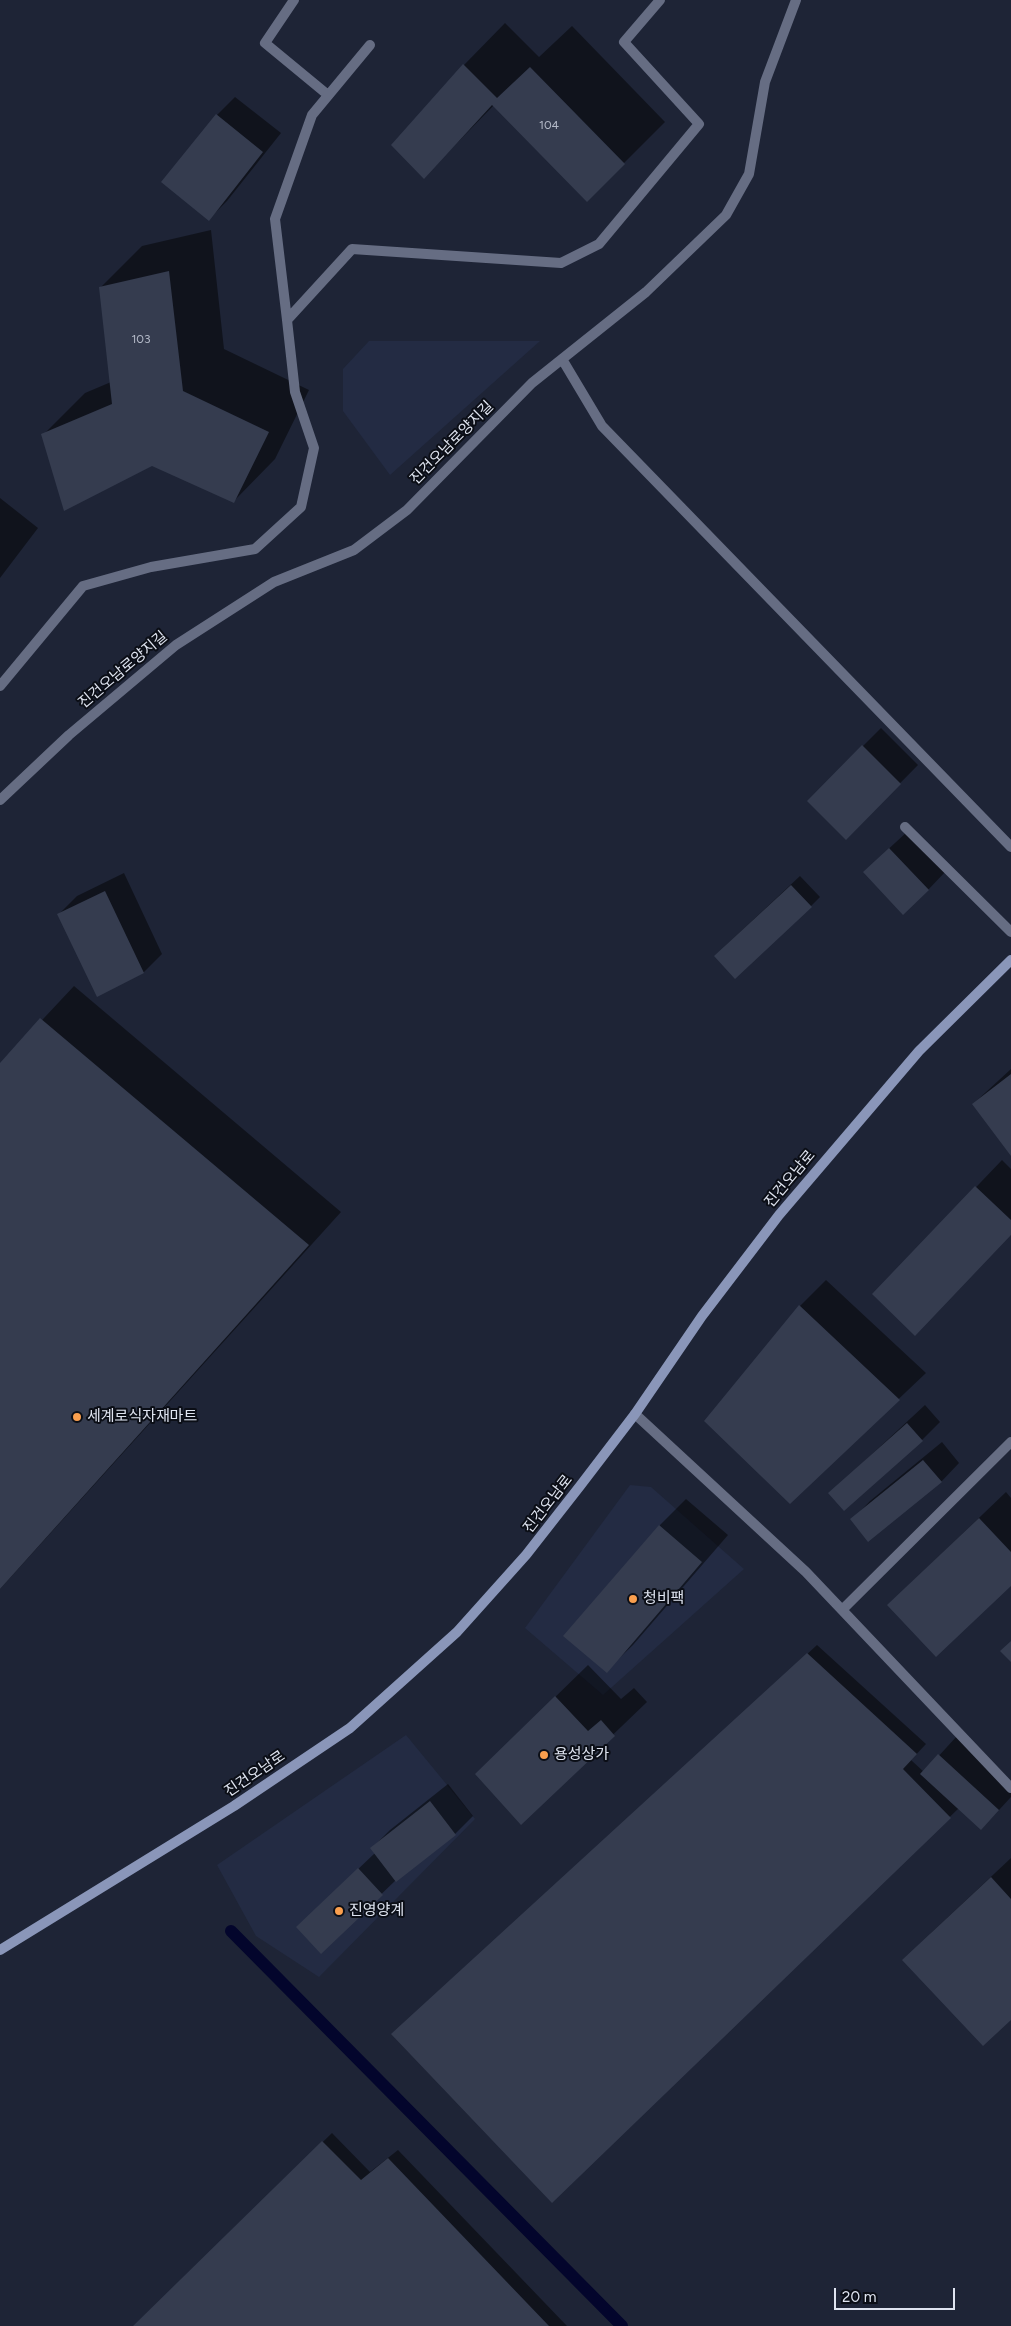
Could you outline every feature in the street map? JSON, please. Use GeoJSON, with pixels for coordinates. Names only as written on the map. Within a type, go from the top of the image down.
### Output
{"type":"FeatureCollection","features":[{"type":"Feature","properties":{"kind":"main road","name":"진건오남로"},"geometry":{"type":"LineString","coordinates":[[0,1950],[234,1806],[350,1728],[458,1632],[526,1555],[634,1414],[702,1316],[779,1215],[919,1052],[1011,960]]}},
{"type":"Feature","properties":{"kind":"lane"},"geometry":{"type":"LineString","coordinates":[[294,0],[265,43],[328,96]]}},
{"type":"Feature","properties":{"kind":"lane"},"geometry":{"type":"LineString","coordinates":[[287,320],[352,249],[561,262],[599,244],[699,124],[624,42],[660,0]]}},
{"type":"Feature","properties":{"kind":"lane","name":"진건오남로양지길"},"geometry":{"type":"LineString","coordinates":[[0,800],[69,734],[176,644],[274,582],[354,550],[408,510],[532,383],[646,292],[726,215],[749,174],[765,82],[796,0]]}},
{"type":"Feature","properties":{"kind":"lane"},"geometry":{"type":"LineString","coordinates":[[0,686],[83,586],[151,567],[255,549],[301,507],[314,448],[296,392],[275,219],[312,115],[370,45]]}},
{"type":"Feature","properties":{"kind":"lane"},"geometry":{"type":"LineString","coordinates":[[562,359],[602,426],[1011,847]]}},
{"type":"Feature","properties":{"kind":"lane"},"geometry":{"type":"LineString","coordinates":[[905,828],[1011,932]]}},
{"type":"Feature","properties":{"kind":"lane"},"geometry":{"type":"LineString","coordinates":[[634,1414],[806,1572],[1011,1788]]}},
{"type":"Feature","properties":{"kind":"lane"},"geometry":{"type":"LineString","coordinates":[[842,1610],[1011,1442]]}},
{"type":"Feature","properties":{"kind":"shaded area"},"geometry":{"type":"Polygon","coordinates":[[[369,341],[540,341],[390,475],[343,411],[343,369],[369,341]]]}},
{"type":"Feature","properties":{"kind":"shaded area"},"geometry":{"type":"Polygon","coordinates":[[[630,1485],[651,1487],[744,1569],[603,1695],[525,1628],[630,1485]]]}},
{"type":"Feature","properties":{"kind":"shaded area"},"geometry":{"type":"Polygon","coordinates":[[[406,1735],[475,1819],[319,1977],[256,1936],[217,1865],[406,1735]]]}},
{"type":"Feature","properties":{"kind":"building"},"geometry":{"type":"Polygon","coordinates":[[[463,64],[497,98],[530,67],[625,164],[587,202],[492,105],[424,179],[391,145],[463,64]]]}},
{"type":"Feature","properties":{"kind":"building"},"geometry":{"type":"Polygon","coordinates":[[[216,114],[263,152],[209,221],[161,182],[216,114]]]}},
{"type":"Feature","properties":{"kind":"building"},"geometry":{"type":"Polygon","coordinates":[[[169,271],[183,391],[269,432],[234,503],[152,466],[64,511],[41,434],[112,404],[99,287],[169,271]]]}},
{"type":"Feature","properties":{"kind":"building"},"geometry":{"type":"Polygon","coordinates":[[[862,745],[901,784],[846,840],[807,801],[862,745]]]}},
{"type":"Feature","properties":{"kind":"building"},"geometry":{"type":"Polygon","coordinates":[[[889,848],[929,890],[903,915],[863,872],[889,848]]]}},
{"type":"Feature","properties":{"kind":"building"},"geometry":{"type":"Polygon","coordinates":[[[791,885],[812,907],[735,979],[714,956],[791,885]]]}},
{"type":"Feature","properties":{"kind":"building"},"geometry":{"type":"Polygon","coordinates":[[[105,891],[144,973],[97,997],[57,914],[105,891]]]}},
{"type":"Feature","properties":{"kind":"building","name":"세계로식자재마트"},"geometry":{"type":"Polygon","coordinates":[[[40,1018],[309,1245],[0,1589],[0,1063],[40,1018]]]}},
{"type":"Feature","properties":{"kind":"building"},"geometry":{"type":"Polygon","coordinates":[[[1011,1074],[1011,1156],[972,1104],[1011,1074]]]}},
{"type":"Feature","properties":{"kind":"building"},"geometry":{"type":"Polygon","coordinates":[[[975,1186],[1011,1220],[1011,1235],[915,1336],[872,1294],[975,1186]]]}},
{"type":"Feature","properties":{"kind":"building"},"geometry":{"type":"Polygon","coordinates":[[[799,1305],[900,1400],[790,1504],[704,1421],[799,1305]]]}},
{"type":"Feature","properties":{"kind":"building"},"geometry":{"type":"Polygon","coordinates":[[[907,1423],[923,1441],[844,1511],[828,1493],[907,1423]]]}},
{"type":"Feature","properties":{"kind":"building"},"geometry":{"type":"Polygon","coordinates":[[[923,1460],[942,1482],[868,1542],[850,1519],[923,1460]]]}},
{"type":"Feature","properties":{"kind":"building"},"geometry":{"type":"Polygon","coordinates":[[[979,1518],[1011,1552],[1011,1586],[936,1657],[887,1605],[979,1518]]]}},
{"type":"Feature","properties":{"kind":"building","name":"청비팩"},"geometry":{"type":"Polygon","coordinates":[[[659,1525],[702,1562],[607,1673],[563,1636],[659,1525]]]}},
{"type":"Feature","properties":{"kind":"building"},"geometry":{"type":"Polygon","coordinates":[[[1011,1641],[1011,1662],[1000,1651],[1011,1641]]]}},
{"type":"Feature","properties":{"kind":"building"},"geometry":{"type":"Polygon","coordinates":[[[807,1653],[917,1754],[903,1769],[951,1818],[552,2203],[391,2034],[807,1653]]]}},
{"type":"Feature","properties":{"kind":"building","name":"용성상가"},"geometry":{"type":"Polygon","coordinates":[[[555,1696],[588,1731],[601,1720],[615,1736],[521,1825],[475,1774],[555,1696]]]}},
{"type":"Feature","properties":{"kind":"building"},"geometry":{"type":"Polygon","coordinates":[[[938,1754],[999,1810],[981,1830],[920,1774],[938,1754]]]}},
{"type":"Feature","properties":{"kind":"building"},"geometry":{"type":"Polygon","coordinates":[[[430,1801],[456,1835],[396,1882],[370,1848],[430,1801]]]}},
{"type":"Feature","properties":{"kind":"building","name":"진영양계"},"geometry":{"type":"Polygon","coordinates":[[[358,1868],[383,1895],[321,1954],[296,1927],[358,1868]]]}},
{"type":"Feature","properties":{"kind":"building"},"geometry":{"type":"Polygon","coordinates":[[[991,1877],[1011,1899],[1011,2020],[983,2046],[902,1960],[991,1877]]]}},
{"type":"Feature","properties":{"kind":"building"},"geometry":{"type":"Polygon","coordinates":[[[322,2141],[361,2180],[388,2158],[549,2326],[133,2326],[322,2141]]]}},
{"type":"Feature","properties":{"kind":"waterway"},"geometry":{"type":"LineString","coordinates":[[231,1931],[622,2326]]}},
{"type":"Feature","properties":{"kind":"place","name":"세계로식자재마트"},"geometry":{"type":"Point","coordinates":[77,1417]}},
{"type":"Feature","properties":{"kind":"place","name":"청비팩"},"geometry":{"type":"Point","coordinates":[633,1599]}},
{"type":"Feature","properties":{"kind":"place","name":"용성상가"},"geometry":{"type":"Point","coordinates":[544,1755]}},
{"type":"Feature","properties":{"kind":"place","name":"진영양계"},"geometry":{"type":"Point","coordinates":[339,1911]}}]}
